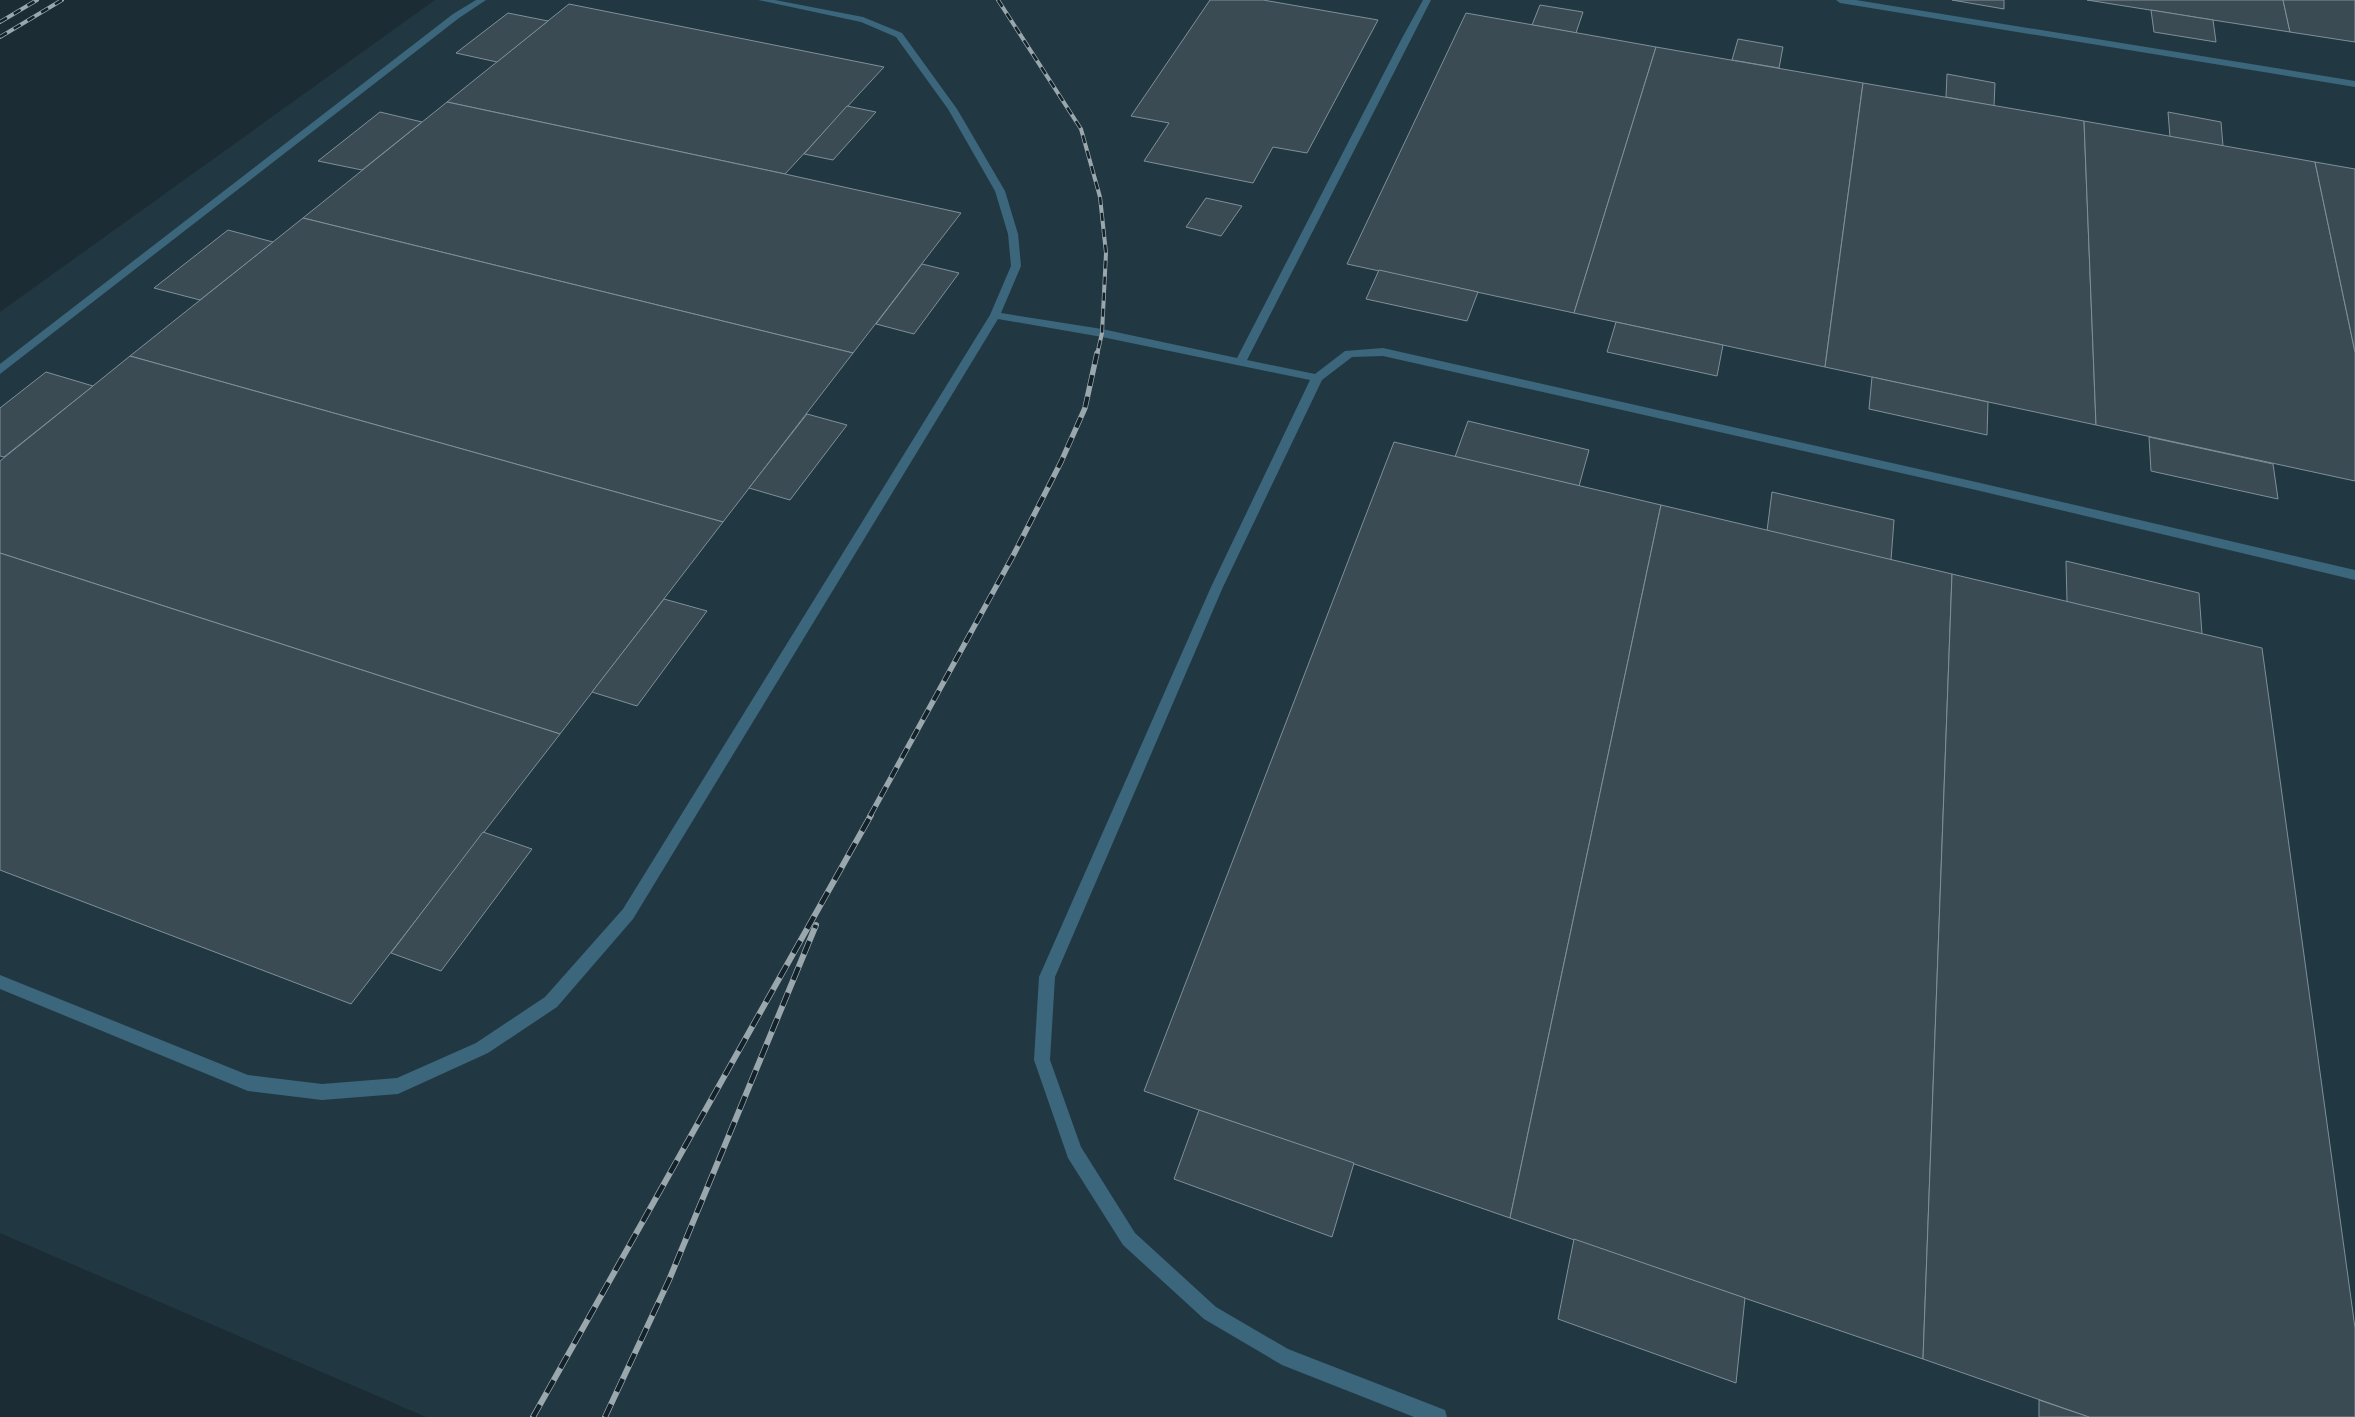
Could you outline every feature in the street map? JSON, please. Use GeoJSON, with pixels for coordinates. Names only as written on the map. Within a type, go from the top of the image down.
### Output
{"type":"FeatureCollection","features":[{"type":"Feature","properties":{"kind":"lane"},"geometry":{"type":"LineString","coordinates":[[0,370],[456,16],[482,0]]}},
{"type":"Feature","properties":{"kind":"lane"},"geometry":{"type":"LineString","coordinates":[[0,982],[248,1083],[322,1092],[398,1086],[482,1048],[551,1002],[628,914],[994,315],[1016,266],[1013,234],[1000,191],[952,109],[899,35],[864,20],[762,0]]}},
{"type":"Feature","properties":{"kind":"lane"},"geometry":{"type":"LineString","coordinates":[[1240,362],[1292,264],[1404,40],[1428,0]]}},
{"type":"Feature","properties":{"kind":"lane"},"geometry":{"type":"LineString","coordinates":[[1840,0],[2355,84]]}},
{"type":"Feature","properties":{"kind":"lane"},"geometry":{"type":"LineString","coordinates":[[994,315],[1102,333],[1317,378]]}},
{"type":"Feature","properties":{"kind":"lane"},"geometry":{"type":"LineString","coordinates":[[1438,1417],[1282,1356],[1203,1307],[1129,1239],[1074,1152],[1042,1060],[1047,977],[1122,799],[1217,587],[1317,378],[1350,354],[1383,352],[1966,484],[2355,575]]}},
{"type":"Feature","properties":{"kind":"shaded area"},"geometry":{"type":"Polygon","coordinates":[[[435,0],[2355,0],[2355,1417],[426,1417],[0,1233],[0,312],[435,0]]]}},
{"type":"Feature","properties":{"kind":"building"},"geometry":{"type":"Polygon","coordinates":[[[1210,0],[1263,0],[1378,20],[1307,153],[1273,147],[1253,183],[1144,161],[1169,123],[1131,116],[1210,0]]]}},
{"type":"Feature","properties":{"kind":"building"},"geometry":{"type":"Polygon","coordinates":[[[1952,0],[2004,0],[2004,9],[1952,0]]]}},
{"type":"Feature","properties":{"kind":"building"},"geometry":{"type":"Polygon","coordinates":[[[2087,0],[2283,0],[2290,32],[2213,20],[2087,0]]]}},
{"type":"Feature","properties":{"kind":"building"},"geometry":{"type":"Polygon","coordinates":[[[2283,0],[2355,0],[2355,42],[2290,32],[2283,0]]]}},
{"type":"Feature","properties":{"kind":"building"},"geometry":{"type":"Polygon","coordinates":[[[569,4],[884,67],[785,174],[447,102],[569,4]]]}},
{"type":"Feature","properties":{"kind":"building"},"geometry":{"type":"Polygon","coordinates":[[[1540,5],[1583,12],[1576,33],[1532,25],[1540,5]]]}},
{"type":"Feature","properties":{"kind":"building"},"geometry":{"type":"Polygon","coordinates":[[[2151,10],[2213,20],[2216,42],[2154,32],[2151,10]]]}},
{"type":"Feature","properties":{"kind":"building"},"geometry":{"type":"Polygon","coordinates":[[[508,13],[548,21],[497,62],[456,53],[508,13]]]}},
{"type":"Feature","properties":{"kind":"building"},"geometry":{"type":"Polygon","coordinates":[[[1466,13],[1656,47],[1574,313],[1347,264],[1466,13]]]}},
{"type":"Feature","properties":{"kind":"building"},"geometry":{"type":"Polygon","coordinates":[[[1738,39],[1783,47],[1779,68],[1732,60],[1738,39]]]}},
{"type":"Feature","properties":{"kind":"building"},"geometry":{"type":"Polygon","coordinates":[[[1656,47],[1863,83],[1825,367],[1574,313],[1656,47]]]}},
{"type":"Feature","properties":{"kind":"building"},"geometry":{"type":"Polygon","coordinates":[[[1947,74],[1995,83],[1994,106],[1946,97],[1947,74]]]}},
{"type":"Feature","properties":{"kind":"building"},"geometry":{"type":"Polygon","coordinates":[[[1863,83],[2084,121],[2096,425],[1825,367],[1863,83]]]}},
{"type":"Feature","properties":{"kind":"building"},"geometry":{"type":"Polygon","coordinates":[[[447,102],[961,213],[853,353],[303,218],[447,102]]]}},
{"type":"Feature","properties":{"kind":"building"},"geometry":{"type":"Polygon","coordinates":[[[847,106],[876,112],[833,160],[804,154],[847,106]]]}},
{"type":"Feature","properties":{"kind":"building"},"geometry":{"type":"Polygon","coordinates":[[[380,112],[422,122],[362,170],[318,161],[380,112]]]}},
{"type":"Feature","properties":{"kind":"building"},"geometry":{"type":"Polygon","coordinates":[[[2168,112],[2221,122],[2223,146],[2170,137],[2168,112]]]}},
{"type":"Feature","properties":{"kind":"building"},"geometry":{"type":"Polygon","coordinates":[[[2084,121],[2315,162],[2355,352],[2355,481],[2096,425],[2084,121]]]}},
{"type":"Feature","properties":{"kind":"building"},"geometry":{"type":"Polygon","coordinates":[[[2315,162],[2355,169],[2355,352],[2315,162]]]}},
{"type":"Feature","properties":{"kind":"building"},"geometry":{"type":"Polygon","coordinates":[[[1206,198],[1242,206],[1221,236],[1186,227],[1206,198]]]}},
{"type":"Feature","properties":{"kind":"building"},"geometry":{"type":"Polygon","coordinates":[[[303,218],[853,353],[723,522],[130,356],[303,218]]]}},
{"type":"Feature","properties":{"kind":"building"},"geometry":{"type":"Polygon","coordinates":[[[228,230],[273,242],[200,300],[154,288],[228,230]]]}},
{"type":"Feature","properties":{"kind":"building"},"geometry":{"type":"Polygon","coordinates":[[[922,264],[959,273],[914,334],[876,324],[922,264]]]}},
{"type":"Feature","properties":{"kind":"building"},"geometry":{"type":"Polygon","coordinates":[[[1379,270],[1478,292],[1467,321],[1366,299],[1379,270]]]}},
{"type":"Feature","properties":{"kind":"building"},"geometry":{"type":"Polygon","coordinates":[[[1616,322],[1723,345],[1717,376],[1607,352],[1616,322]]]}},
{"type":"Feature","properties":{"kind":"building"},"geometry":{"type":"Polygon","coordinates":[[[130,356],[723,522],[560,734],[0,553],[0,461],[130,356]]]}},
{"type":"Feature","properties":{"kind":"building"},"geometry":{"type":"Polygon","coordinates":[[[46,372],[93,386],[4,457],[0,456],[0,408],[46,372]]]}},
{"type":"Feature","properties":{"kind":"building"},"geometry":{"type":"Polygon","coordinates":[[[1872,377],[1988,402],[1987,435],[1869,409],[1872,377]]]}},
{"type":"Feature","properties":{"kind":"building"},"geometry":{"type":"Polygon","coordinates":[[[807,414],[847,425],[790,500],[749,488],[807,414]]]}},
{"type":"Feature","properties":{"kind":"building"},"geometry":{"type":"Polygon","coordinates":[[[1468,421],[1589,450],[1579,486],[1455,457],[1468,421]]]}},
{"type":"Feature","properties":{"kind":"building"},"geometry":{"type":"Polygon","coordinates":[[[2149,437],[2273,464],[2278,499],[2151,471],[2149,437]]]}},
{"type":"Feature","properties":{"kind":"building"},"geometry":{"type":"Polygon","coordinates":[[[1394,442],[1661,505],[1510,1218],[1144,1091],[1394,442]]]}},
{"type":"Feature","properties":{"kind":"building"},"geometry":{"type":"Polygon","coordinates":[[[1772,492],[1894,520],[1891,560],[1767,531],[1772,492]]]}},
{"type":"Feature","properties":{"kind":"building"},"geometry":{"type":"Polygon","coordinates":[[[1661,505],[1952,574],[1923,1359],[1510,1218],[1661,505]]]}},
{"type":"Feature","properties":{"kind":"building"},"geometry":{"type":"Polygon","coordinates":[[[0,553],[560,734],[351,1004],[0,870],[0,553]]]}},
{"type":"Feature","properties":{"kind":"building"},"geometry":{"type":"Polygon","coordinates":[[[2066,561],[2199,593],[2202,634],[2067,602],[2066,561]]]}},
{"type":"Feature","properties":{"kind":"building"},"geometry":{"type":"Polygon","coordinates":[[[1952,574],[2262,648],[2355,1328],[2355,1417],[2089,1417],[1923,1359],[1952,574]]]}},
{"type":"Feature","properties":{"kind":"building"},"geometry":{"type":"Polygon","coordinates":[[[664,599],[707,611],[637,706],[592,692],[664,599]]]}},
{"type":"Feature","properties":{"kind":"building"},"geometry":{"type":"Polygon","coordinates":[[[483,832],[532,849],[441,971],[391,953],[483,832]]]}},
{"type":"Feature","properties":{"kind":"building"},"geometry":{"type":"Polygon","coordinates":[[[1199,1110],[1354,1163],[1332,1237],[1174,1179],[1199,1110]]]}},
{"type":"Feature","properties":{"kind":"building"},"geometry":{"type":"Polygon","coordinates":[[[1574,1239],[1745,1298],[1736,1383],[1558,1319],[1574,1239]]]}},
{"type":"Feature","properties":{"kind":"building"},"geometry":{"type":"Polygon","coordinates":[[[2039,1400],[2089,1417],[2039,1417],[2039,1400]]]}},
{"type":"Feature","properties":{"kind":"railway"},"geometry":{"type":"LineString","coordinates":[[0,22],[37,0]]}},
{"type":"Feature","properties":{"kind":"railway"},"geometry":{"type":"LineString","coordinates":[[0,37],[62,0]]}},
{"type":"Feature","properties":{"kind":"railway"},"geometry":{"type":"LineString","coordinates":[[998,0],[1081,129],[1100,197],[1106,253],[1102,333],[1097,355]]}},
{"type":"Feature","properties":{"kind":"railway"},"geometry":{"type":"LineString","coordinates":[[870,816],[1014,554],[1061,462],[1085,408],[1097,353]]}},
{"type":"Feature","properties":{"kind":"railway"},"geometry":{"type":"LineString","coordinates":[[533,1417],[871,815]]}},
{"type":"Feature","properties":{"kind":"railway"},"geometry":{"type":"LineString","coordinates":[[605,1417],[669,1280],[816,925]]}}]}
